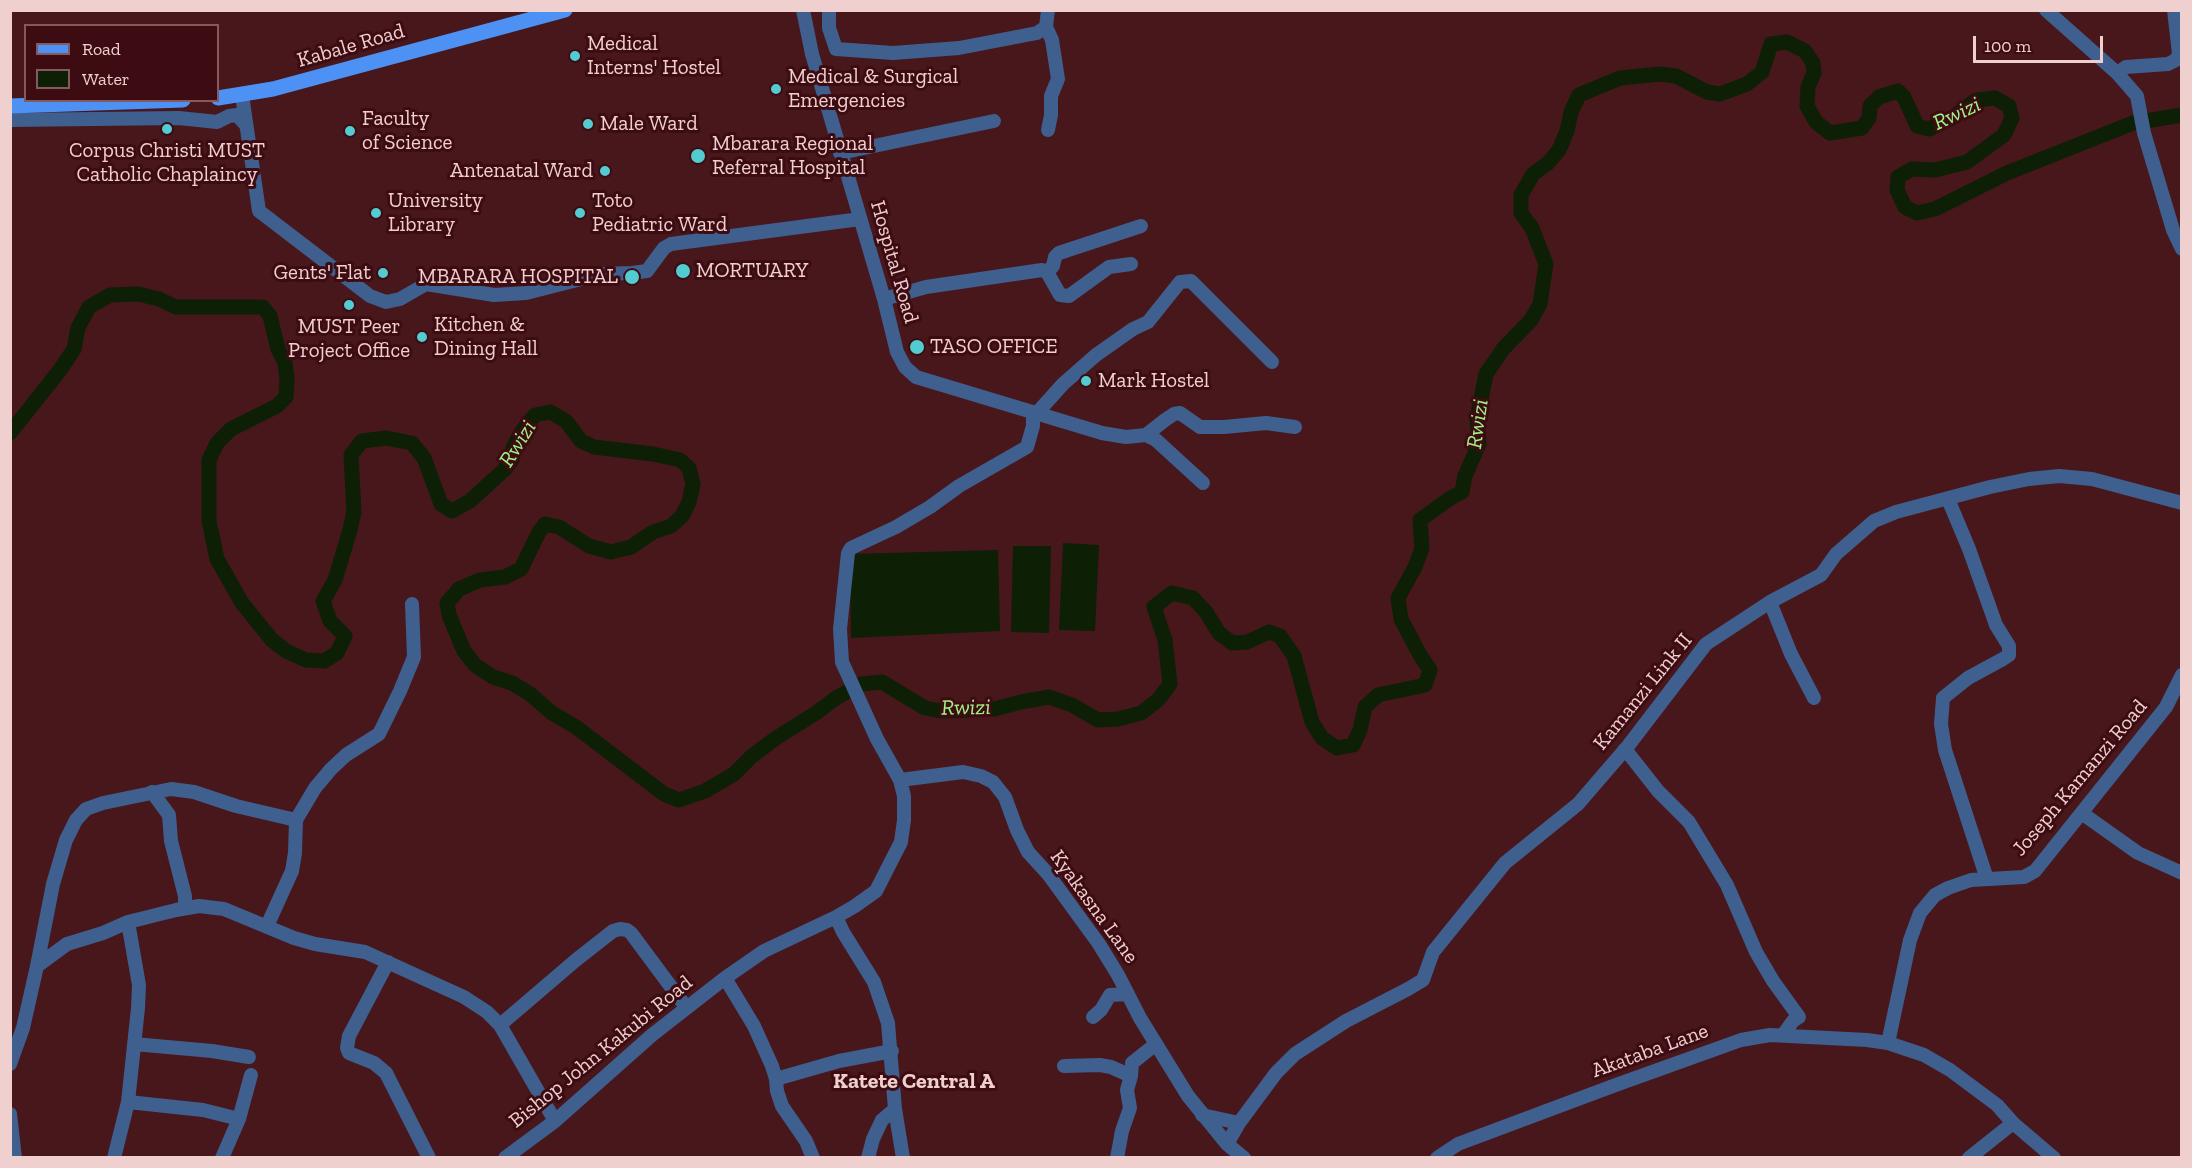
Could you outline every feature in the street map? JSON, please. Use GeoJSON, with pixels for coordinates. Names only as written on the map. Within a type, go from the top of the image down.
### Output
{"type":"FeatureCollection","features":[{"type":"Feature","properties":{"kind":"main road","name":"Kabale Road"},"geometry":{"type":"LineString","coordinates":[[219,98],[273,90],[565,10]]}},
{"type":"Feature","properties":{"kind":"main road"},"geometry":{"type":"LineString","coordinates":[[10,106],[125,102]]}},
{"type":"Feature","properties":{"kind":"street","name":"Hospital Road"},"geometry":{"type":"LineString","coordinates":[[803,10],[812,54],[840,153],[884,299],[897,352],[905,367],[916,377],[1102,433],[1126,436],[1146,435]]}},
{"type":"Feature","properties":{"kind":"street"},"geometry":{"type":"LineString","coordinates":[[829,10],[829,28],[836,49],[847,50],[893,53],[959,48],[1037,33],[1046,27]]}},
{"type":"Feature","properties":{"kind":"street"},"geometry":{"type":"LineString","coordinates":[[1048,10],[1046,27],[1052,40],[1058,78],[1051,96],[1048,130]]}},
{"type":"Feature","properties":{"kind":"street"},"geometry":{"type":"LineString","coordinates":[[2046,10],[2133,89],[2173,230],[2181,249]]}},
{"type":"Feature","properties":{"kind":"street"},"geometry":{"type":"LineString","coordinates":[[2117,73],[2126,67],[2168,64],[2176,60],[2179,54],[2174,10]]}},
{"type":"Feature","properties":{"kind":"street"},"geometry":{"type":"LineString","coordinates":[[243,95],[259,211],[370,296],[386,302],[400,299],[426,284],[494,295],[526,293],[601,274],[647,271],[664,248],[671,244],[860,219]]}},
{"type":"Feature","properties":{"kind":"street"},"geometry":{"type":"LineString","coordinates":[[10,120],[179,118],[217,123],[229,116],[237,115],[246,125]]}},
{"type":"Feature","properties":{"kind":"street"},"geometry":{"type":"LineString","coordinates":[[840,153],[994,121]]}},
{"type":"Feature","properties":{"kind":"street"},"geometry":{"type":"LineString","coordinates":[[1047,272],[1053,266],[1056,254],[1141,226]]}},
{"type":"Feature","properties":{"kind":"street"},"geometry":{"type":"LineString","coordinates":[[884,299],[926,287],[1042,270],[1047,272],[1060,295],[1069,296],[1109,267],[1131,264]]}},
{"type":"Feature","properties":{"kind":"street"},"geometry":{"type":"LineString","coordinates":[[900,780],[876,739],[848,675],[841,653],[840,629],[845,568],[851,548],[896,527],[959,486],[1027,447],[1031,438],[1035,412],[1096,355],[1133,329],[1148,322],[1180,282],[1191,281],[1272,362]]}},
{"type":"Feature","properties":{"kind":"street"},"geometry":{"type":"LineString","coordinates":[[1203,483],[1156,440],[1146,435],[1174,414],[1180,413],[1200,427],[1224,428],[1266,423],[1295,427]]}},
{"type":"Feature","properties":{"kind":"street","name":"Kamanzi Link II"},"geometry":{"type":"LineString","coordinates":[[1227,1144],[1276,1073],[1295,1054],[1346,1021],[1423,980],[1433,952],[1505,863],[1578,804],[1625,749],[1706,644],[1770,602],[1821,575],[1836,554],[1874,521],[1896,512],[1990,487],[2059,476],[2092,479],[2181,503]]}},
{"type":"Feature","properties":{"kind":"street"},"geometry":{"type":"LineString","coordinates":[[1948,499],[1969,549],[1996,625],[2009,646],[2009,655],[1968,678],[1943,698],[1941,724],[1945,750],[1987,879]]}},
{"type":"Feature","properties":{"kind":"street"},"geometry":{"type":"LineString","coordinates":[[1770,602],[1791,654],[1814,698]]}},
{"type":"Feature","properties":{"kind":"street"},"geometry":{"type":"LineString","coordinates":[[267,926],[292,871],[296,820],[315,788],[331,769],[346,755],[379,734],[414,657],[412,604]]}},
{"type":"Feature","properties":{"kind":"street","name":"Joseph Kamanzi Road"},"geometry":{"type":"LineString","coordinates":[[1888,1043],[1910,940],[1920,914],[1935,895],[1971,880],[2024,877],[2036,871],[2166,707],[2181,675]]}},
{"type":"Feature","properties":{"kind":"street"},"geometry":{"type":"LineString","coordinates":[[1625,749],[1658,791],[1689,822],[1727,885],[1756,952],[1773,981],[1799,1017],[1793,1021],[1783,1035]]}},
{"type":"Feature","properties":{"kind":"street","name":"Kyakasna Lane"},"geometry":{"type":"LineString","coordinates":[[900,780],[963,772],[981,776],[993,782],[1005,796],[1017,830],[1028,852],[1048,874],[1100,944],[1156,1044],[1202,1115],[1227,1144],[1244,1158]]}},
{"type":"Feature","properties":{"kind":"street","name":"Bishop John Kakubi Road"},"geometry":{"type":"LineString","coordinates":[[505,1158],[555,1121],[686,1007],[724,978],[764,951],[836,917],[876,891],[901,842],[904,796],[900,780]]}},
{"type":"Feature","properties":{"kind":"street"},"geometry":{"type":"LineString","coordinates":[[10,1064],[23,1028],[53,884],[66,840],[76,820],[86,809],[171,789],[194,792],[236,806],[296,820]]}},
{"type":"Feature","properties":{"kind":"street"},"geometry":{"type":"LineString","coordinates":[[152,792],[170,815],[171,840],[185,896],[185,908]]}},
{"type":"Feature","properties":{"kind":"street"},"geometry":{"type":"LineString","coordinates":[[2083,814],[2138,853],[2181,873]]}},
{"type":"Feature","properties":{"kind":"street"},"geometry":{"type":"LineString","coordinates":[[37,966],[67,944],[103,933],[128,922],[199,906],[224,909],[294,938],[315,944],[365,952],[464,997],[488,1012],[500,1025],[555,1121]]}},
{"type":"Feature","properties":{"kind":"street"},"geometry":{"type":"LineString","coordinates":[[836,917],[874,982],[888,1023],[903,1158]]}},
{"type":"Feature","properties":{"kind":"street"},"geometry":{"type":"LineString","coordinates":[[114,1158],[128,1102],[139,985],[128,922]]}},
{"type":"Feature","properties":{"kind":"street"},"geometry":{"type":"LineString","coordinates":[[500,1025],[576,960],[614,931],[620,929],[631,933],[686,1007]]}},
{"type":"Feature","properties":{"kind":"street"},"geometry":{"type":"LineString","coordinates":[[388,962],[349,1036],[347,1048],[349,1053],[374,1063],[386,1073],[429,1158]]}},
{"type":"Feature","properties":{"kind":"street"},"geometry":{"type":"LineString","coordinates":[[724,978],[754,1026],[772,1065],[782,1106],[806,1141],[813,1158]]}},
{"type":"Feature","properties":{"kind":"street"},"geometry":{"type":"LineString","coordinates":[[1093,1017],[1101,1010],[1110,995],[1128,994]]}},
{"type":"Feature","properties":{"kind":"street","name":"Akataba Lane"},"geometry":{"type":"LineString","coordinates":[[1437,1158],[1458,1144],[1741,1040],[1770,1035],[1888,1043],[1924,1055],[1950,1070],[1997,1106],[2054,1158]]}},
{"type":"Feature","properties":{"kind":"street"},"geometry":{"type":"LineString","coordinates":[[134,1044],[212,1051],[249,1057]]}},
{"type":"Feature","properties":{"kind":"street"},"geometry":{"type":"LineString","coordinates":[[1117,1158],[1122,1131],[1130,1108],[1127,1090],[1132,1063],[1156,1044]]}},
{"type":"Feature","properties":{"kind":"street"},"geometry":{"type":"LineString","coordinates":[[776,1079],[839,1061],[892,1051]]}},
{"type":"Feature","properties":{"kind":"street"},"geometry":{"type":"LineString","coordinates":[[1064,1066],[1100,1065],[1131,1076]]}},
{"type":"Feature","properties":{"kind":"street"},"geometry":{"type":"LineString","coordinates":[[222,1158],[239,1119],[251,1075]]}},
{"type":"Feature","properties":{"kind":"street"},"geometry":{"type":"LineString","coordinates":[[128,1102],[203,1110],[239,1119]]}},
{"type":"Feature","properties":{"kind":"street"},"geometry":{"type":"LineString","coordinates":[[868,1158],[873,1139],[882,1120],[896,1109]]}},
{"type":"Feature","properties":{"kind":"street"},"geometry":{"type":"LineString","coordinates":[[10,1114],[15,1158]]}},
{"type":"Feature","properties":{"kind":"street"},"geometry":{"type":"LineString","coordinates":[[1202,1115],[1239,1124]]}},
{"type":"Feature","properties":{"kind":"street"},"geometry":{"type":"LineString","coordinates":[[1969,1158],[2013,1123]]}},
{"type":"Feature","properties":{"kind":"water"},"geometry":{"type":"Polygon","coordinates":[[[1063,543],[1099,545],[1095,631],[1059,630],[1063,543]]]}},
{"type":"Feature","properties":{"kind":"water"},"geometry":{"type":"Polygon","coordinates":[[[1013,546],[1051,546],[1049,633],[1011,632],[1013,546]]]}},
{"type":"Feature","properties":{"kind":"water"},"geometry":{"type":"Polygon","coordinates":[[[998,550],[1000,631],[851,638],[850,554],[998,550]]]}},
{"type":"Feature","properties":{"kind":"waterway","name":"Rwizi"},"geometry":{"type":"LineString","coordinates":[[10,433],[74,349],[78,328],[89,307],[110,295],[138,294],[159,299],[176,307],[263,307],[270,316],[278,349],[285,363],[286,397],[277,406],[231,429],[217,443],[209,460],[209,521],[217,559],[242,603],[272,640],[286,651],[306,660],[324,661],[337,653],[345,636],[330,621],[323,601],[335,580],[350,530],[354,512],[351,455],[362,441],[386,438],[412,443],[424,458],[441,504],[452,511],[470,501],[504,470],[512,460],[513,448],[522,431],[535,415],[550,412],[566,421],[581,441],[594,447],[653,454],[680,460],[689,468],[693,484],[689,502],[682,516],[671,526],[653,532],[631,547],[611,552],[589,546],[559,527],[545,524],[521,569],[505,577],[480,580],[459,589],[447,603],[449,615],[464,651],[475,665],[493,677],[512,683],[530,694],[552,713],[576,727],[664,794],[679,800],[705,791],[734,774],[752,756],[776,738],[861,684],[882,682],[925,708],[941,711],[994,709],[1049,697],[1072,705],[1098,720],[1118,719],[1141,713],[1158,700],[1170,684],[1165,640],[1154,607],[1172,593],[1193,598],[1206,612],[1219,633],[1232,643],[1247,642],[1269,632],[1280,636],[1294,656],[1312,722],[1322,738],[1337,748],[1353,745],[1360,730],[1365,707],[1378,695],[1425,685],[1430,670],[1401,619],[1398,598],[1415,567],[1422,548],[1420,520],[1462,492],[1465,476],[1479,444],[1477,419],[1486,374],[1503,349],[1531,320],[1540,304],[1546,264],[1532,228],[1521,213],[1521,195],[1533,174],[1548,163],[1559,150],[1579,95],[1620,78],[1660,74],[1676,76],[1707,92],[1720,94],[1747,84],[1762,72],[1771,44],[1787,42],[1805,51],[1813,63],[1814,73],[1808,87],[1807,106],[1816,122],[1830,133],[1862,128],[1869,118],[1870,106],[1879,97],[1898,91],[1904,97],[1917,126],[1929,129],[1953,117],[1976,100],[1995,98],[2009,106],[2012,118],[2004,135],[1967,162],[1935,170],[1912,169],[1898,177],[1897,190],[1905,207],[1917,213],[1935,209],[2007,173],[2133,123],[2182,115]]}},
{"type":"Feature","properties":{"kind":"place","name":"Medical Interns' Hostel"},"geometry":{"type":"Point","coordinates":[575,56]}},
{"type":"Feature","properties":{"kind":"place","name":"Medical & Surgical Emergencies"},"geometry":{"type":"Point","coordinates":[776,89]}},
{"type":"Feature","properties":{"kind":"place","name":"Male Ward"},"geometry":{"type":"Point","coordinates":[588,124]}},
{"type":"Feature","properties":{"kind":"place","name":"Corpus Christi MUST Catholic Chaplaincy"},"geometry":{"type":"Point","coordinates":[167,129]}},
{"type":"Feature","properties":{"kind":"place","name":"Faculty of Science"},"geometry":{"type":"Point","coordinates":[350,131]}},
{"type":"Feature","properties":{"kind":"place","name":"Mbarara Regional Referral Hospital"},"geometry":{"type":"Point","coordinates":[698,156]}},
{"type":"Feature","properties":{"kind":"place","name":"Antenatal Ward"},"geometry":{"type":"Point","coordinates":[605,171]}},
{"type":"Feature","properties":{"kind":"place","name":"University Library"},"geometry":{"type":"Point","coordinates":[376,213]}},
{"type":"Feature","properties":{"kind":"place","name":"Toto Pediatric Ward"},"geometry":{"type":"Point","coordinates":[580,213]}},
{"type":"Feature","properties":{"kind":"place","name":"MORTUARY"},"geometry":{"type":"Point","coordinates":[683,271]}},
{"type":"Feature","properties":{"kind":"place","name":"Gents' Flat"},"geometry":{"type":"Point","coordinates":[383,273]}},
{"type":"Feature","properties":{"kind":"place","name":"MBARARA HOSPITAL"},"geometry":{"type":"Point","coordinates":[632,277]}},
{"type":"Feature","properties":{"kind":"place","name":"MUST Peer Project Office"},"geometry":{"type":"Point","coordinates":[349,305]}},
{"type":"Feature","properties":{"kind":"place","name":"Kitchen & Dining Hall"},"geometry":{"type":"Point","coordinates":[422,337]}},
{"type":"Feature","properties":{"kind":"place","name":"TASO OFFICE"},"geometry":{"type":"Point","coordinates":[917,347]}},
{"type":"Feature","properties":{"kind":"place","name":"Mark Hostel"},"geometry":{"type":"Point","coordinates":[1086,381]}},
{"type":"Feature","properties":{"kind":"district","name":"Katete Central A"},"geometry":{"type":"Point","coordinates":[914,1082]}}]}
